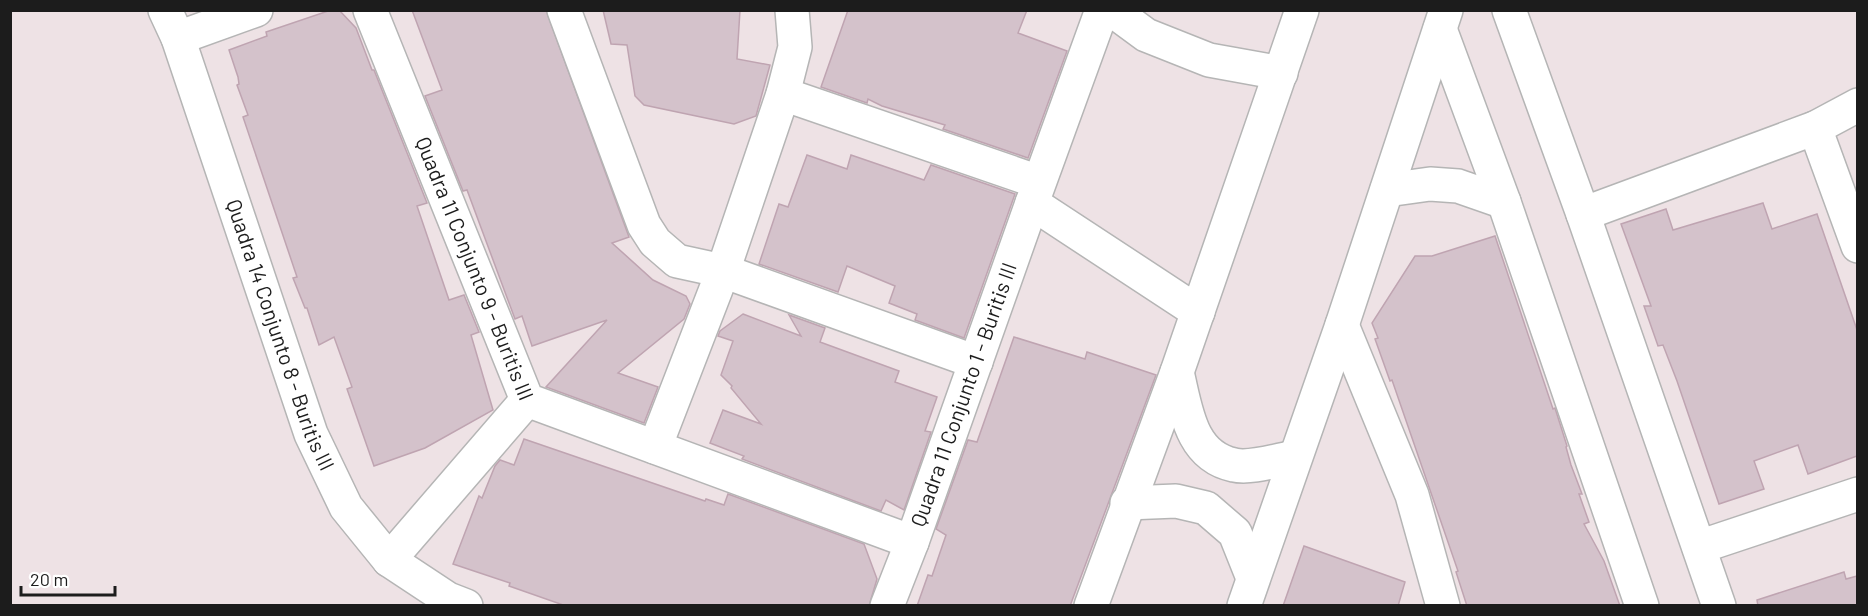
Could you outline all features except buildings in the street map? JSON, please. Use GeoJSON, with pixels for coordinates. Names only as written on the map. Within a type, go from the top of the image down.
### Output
{"type":"FeatureCollection","features":[{"type":"Feature","properties":{"kind":"street"},"geometry":{"type":"LineString","coordinates":[[172,24],[256,10]]}},
{"type":"Feature","properties":{"kind":"street","name":"Quadra 11 Conjunto 9 - Buritis III"},"geometry":{"type":"LineString","coordinates":[[370,10],[527,400],[912,542]]}},
{"type":"Feature","properties":{"kind":"street"},"geometry":{"type":"LineString","coordinates":[[564,10],[644,225],[655,242],[677,261],[723,271],[976,362]]}},
{"type":"Feature","properties":{"kind":"street"},"geometry":{"type":"LineString","coordinates":[[655,447],[723,271],[783,94],[795,47],[792,10]]}},
{"type":"Feature","properties":{"kind":"street","name":"Quadra 11 Conjunto 1 - Buritis III"},"geometry":{"type":"LineString","coordinates":[[887,606],[1102,10]]}},
{"type":"Feature","properties":{"kind":"street"},"geometry":{"type":"LineString","coordinates":[[1112,10],[1146,35],[1209,60],[1281,73]]}},
{"type":"Feature","properties":{"kind":"street"},"geometry":{"type":"LineString","coordinates":[[1091,606],[1177,372],[1302,10]]}},
{"type":"Feature","properties":{"kind":"street"},"geometry":{"type":"LineString","coordinates":[[1509,10],[1583,214],[1719,606]]}},
{"type":"Feature","properties":{"kind":"street"},"geometry":{"type":"LineString","coordinates":[[1248,592],[1342,325],[1443,20]]}},
{"type":"Feature","properties":{"kind":"street"},"geometry":{"type":"LineString","coordinates":[[1443,20],[1642,606]]}},
{"type":"Feature","properties":{"kind":"street","name":"Quadra 14 Conjunto 8 - Buritis III"},"geometry":{"type":"LineString","coordinates":[[172,24],[311,434],[346,507],[389,560],[448,599],[466,606]]}},
{"type":"Feature","properties":{"kind":"street"},"geometry":{"type":"LineString","coordinates":[[783,94],[1035,192],[1198,312]]}},
{"type":"Feature","properties":{"kind":"street"},"geometry":{"type":"LineString","coordinates":[[1583,214],[1815,128],[1857,105]]}},
{"type":"Feature","properties":{"kind":"street"},"geometry":{"type":"LineString","coordinates":[[1815,128],[1857,246]]}},
{"type":"Feature","properties":{"kind":"street"},"geometry":{"type":"LineString","coordinates":[[1387,190],[1430,184],[1458,186],[1504,202]]}},
{"type":"Feature","properties":{"kind":"street"},"geometry":{"type":"LineString","coordinates":[[1342,325],[1412,495],[1443,606]]}},
{"type":"Feature","properties":{"kind":"street"},"geometry":{"type":"LineString","coordinates":[[1177,372],[1190,427],[1208,454],[1235,466],[1294,457]]}},
{"type":"Feature","properties":{"kind":"street"},"geometry":{"type":"LineString","coordinates":[[389,560],[527,400]]}},
{"type":"Feature","properties":{"kind":"street"},"geometry":{"type":"LineString","coordinates":[[1699,547],[1857,494]]}},
{"type":"Feature","properties":{"kind":"street"},"geometry":{"type":"LineString","coordinates":[[1127,503],[1176,501],[1206,508],[1235,534],[1248,592]]}}]}
